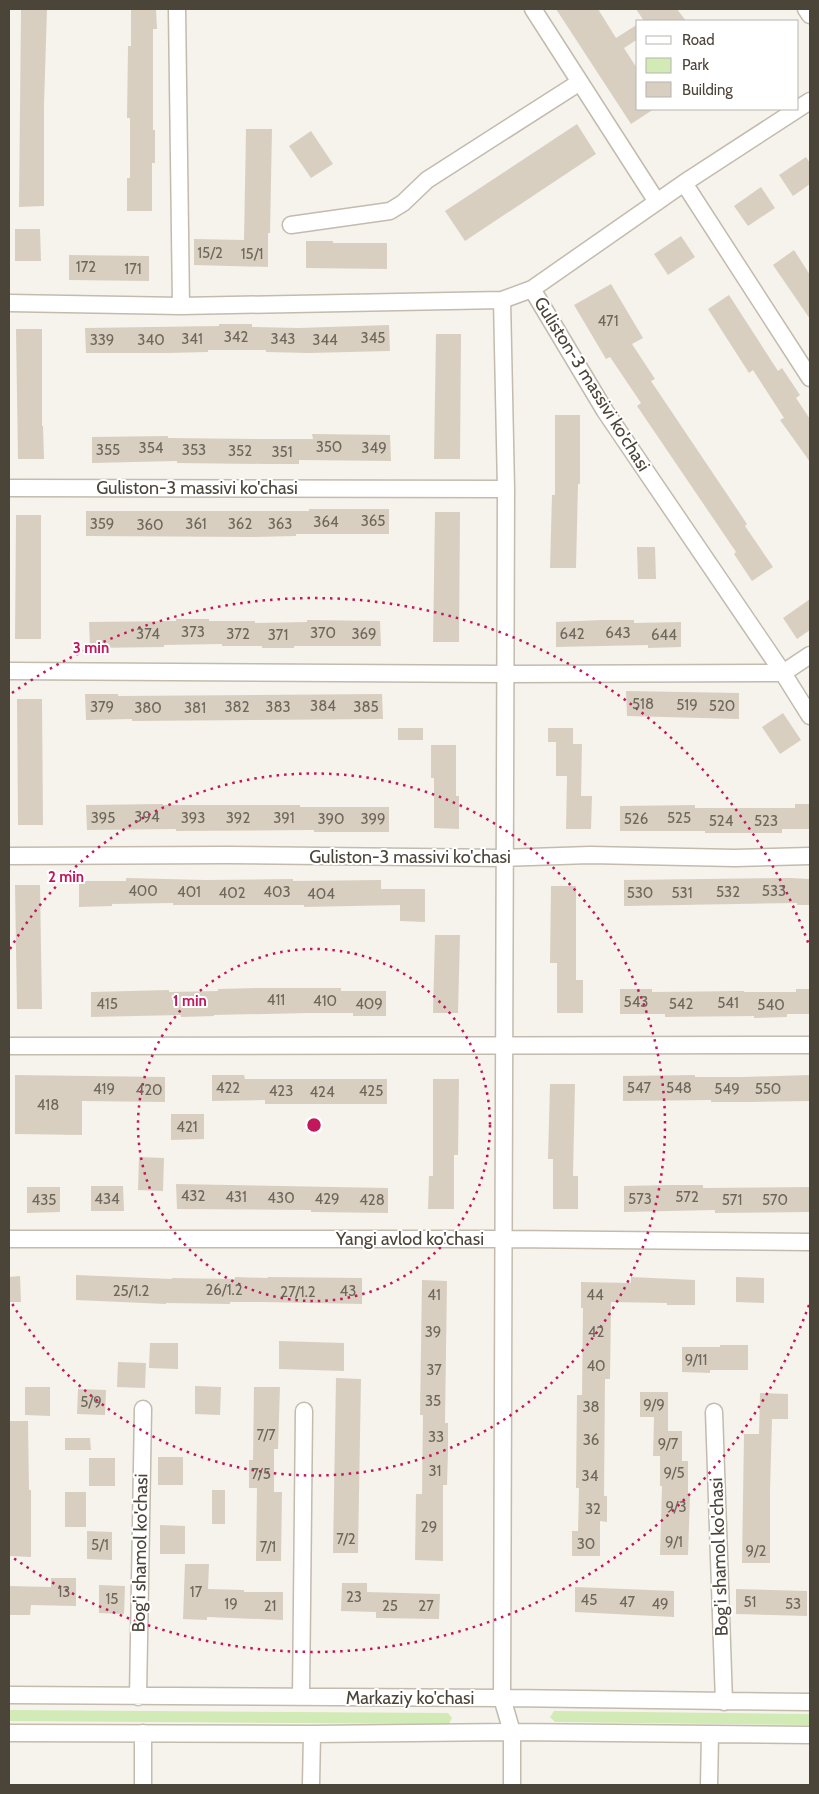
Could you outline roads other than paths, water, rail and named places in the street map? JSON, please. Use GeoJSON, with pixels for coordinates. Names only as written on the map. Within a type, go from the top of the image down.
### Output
{"type":"FeatureCollection","features":[{"type":"Feature","properties":{"kind":"street"},"geometry":{"type":"LineString","coordinates":[[177,9],[181,306]]}},
{"type":"Feature","properties":{"kind":"street"},"geometry":{"type":"LineString","coordinates":[[532,9],[657,202]]}},
{"type":"Feature","properties":{"kind":"street"},"geometry":{"type":"LineString","coordinates":[[806,9],[810,15]]}},
{"type":"Feature","properties":{"kind":"street"},"geometry":{"type":"LineString","coordinates":[[292,225],[390,211],[404,203],[427,180],[580,82]]}},
{"type":"Feature","properties":{"kind":"street"},"geometry":{"type":"LineString","coordinates":[[799,108],[810,101]]}},
{"type":"Feature","properties":{"kind":"street"},"geometry":{"type":"LineString","coordinates":[[532,289],[684,183],[796,110]]}},
{"type":"Feature","properties":{"kind":"street"},"geometry":{"type":"LineString","coordinates":[[684,183],[810,378]]}},
{"type":"Feature","properties":{"kind":"street","name":"Guliston-3 massivi ko'chasi"},"geometry":{"type":"LineString","coordinates":[[9,303],[181,306],[502,300],[532,289],[605,411],[783,673],[810,716]]}},
{"type":"Feature","properties":{"kind":"street"},"geometry":{"type":"LineString","coordinates":[[502,300],[506,489],[502,1238],[502,1698],[512,1732],[512,1785]]}},
{"type":"Feature","properties":{"kind":"street","name":"Guliston-3 massivi ko'chasi"},"geometry":{"type":"LineString","coordinates":[[9,488],[506,489]]}},
{"type":"Feature","properties":{"kind":"street"},"geometry":{"type":"LineString","coordinates":[[9,671],[505,674],[783,673],[810,654]]}},
{"type":"Feature","properties":{"kind":"street","name":"Guliston-3 massivi ko'chasi"},"geometry":{"type":"LineString","coordinates":[[9,856],[226,855],[504,858],[590,856],[735,858],[810,856]]}},
{"type":"Feature","properties":{"kind":"street"},"geometry":{"type":"LineString","coordinates":[[9,1046],[810,1045]]}},
{"type":"Feature","properties":{"kind":"street","name":"Yangi avlod ko'chasi"},"geometry":{"type":"LineString","coordinates":[[9,1239],[502,1238],[810,1242]]}},
{"type":"Feature","properties":{"kind":"street","name":"Bog'i shamol ko'chasi"},"geometry":{"type":"LineString","coordinates":[[138,1697],[143,1410]]}},
{"type":"Feature","properties":{"kind":"street"},"geometry":{"type":"LineString","coordinates":[[301,1697],[304,1411]]}},
{"type":"Feature","properties":{"kind":"street","name":"Bog'i shamol ko'chasi"},"geometry":{"type":"LineString","coordinates":[[714,1412],[724,1702]]}},
{"type":"Feature","properties":{"kind":"street","name":"Markaziy ko'chasi"},"geometry":{"type":"LineString","coordinates":[[9,1695],[810,1702]]}},
{"type":"Feature","properties":{"kind":"street","name":"Markaziy ko'chasi"},"geometry":{"type":"LineString","coordinates":[[9,1733],[312,1734],[512,1732],[810,1735]]}},
{"type":"Feature","properties":{"kind":"street"},"geometry":{"type":"LineString","coordinates":[[143,1733],[143,1785]]}},
{"type":"Feature","properties":{"kind":"street"},"geometry":{"type":"LineString","coordinates":[[311,1785],[312,1734]]}},
{"type":"Feature","properties":{"kind":"street"},"geometry":{"type":"LineString","coordinates":[[709,1785],[710,1735]]}}]}
